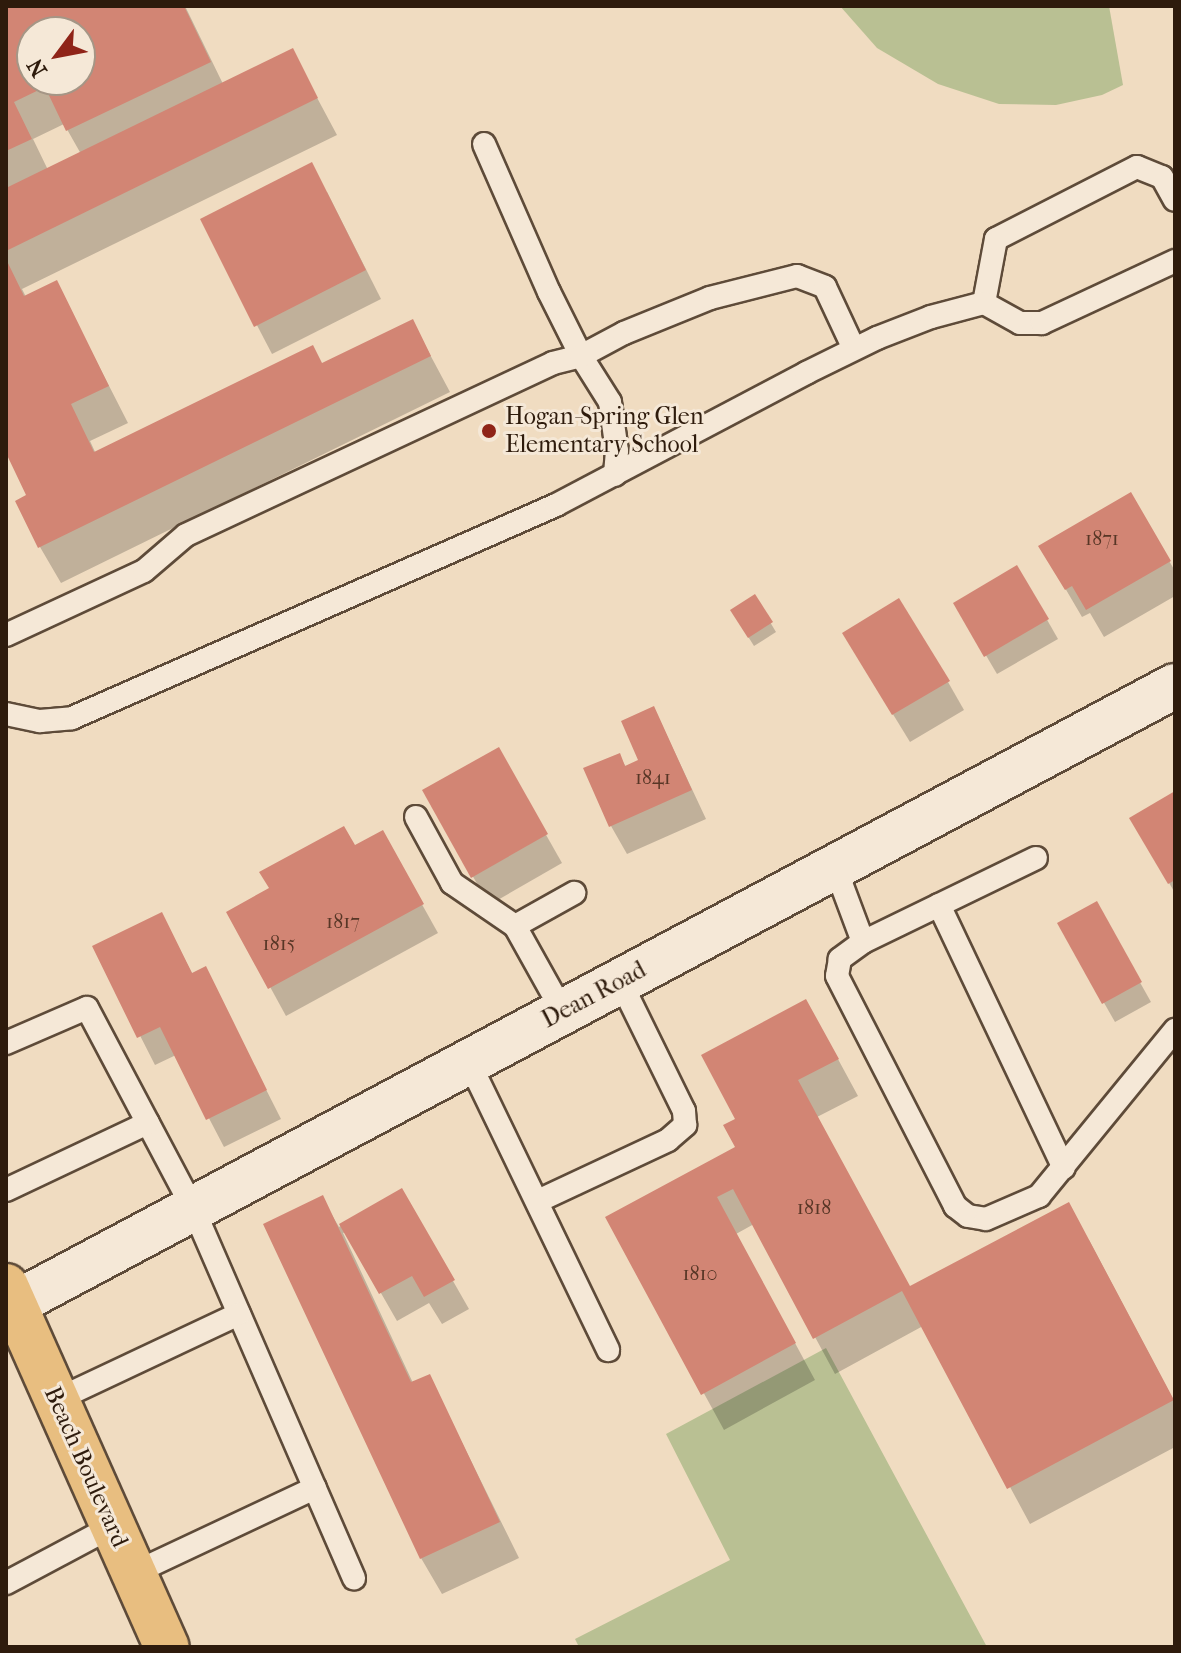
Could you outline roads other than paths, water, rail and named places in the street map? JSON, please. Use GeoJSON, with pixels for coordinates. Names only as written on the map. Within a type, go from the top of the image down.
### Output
{"type":"FeatureCollection","features":[{"type":"Feature","properties":{"kind":"highway","name":"Beach Boulevard"},"geometry":{"type":"LineString","coordinates":[[9,1299],[167,1647]]}},
{"type":"Feature","properties":{"kind":"main road","name":"Dean Road"},"geometry":{"type":"LineString","coordinates":[[9,1299],[193,1208],[1175,686]]}},
{"type":"Feature","properties":{"kind":"lane"},"geometry":{"type":"LineString","coordinates":[[484,144],[581,356],[610,402],[617,451],[615,475]]}},
{"type":"Feature","properties":{"kind":"lane"},"geometry":{"type":"LineString","coordinates":[[984,303],[996,239],[1137,167],[1162,177],[1175,200]]}},
{"type":"Feature","properties":{"kind":"lane"},"geometry":{"type":"LineString","coordinates":[[6,714],[40,721],[72,718],[556,505],[854,349],[931,317],[984,303],[1020,323],[1042,323],[1175,261]]}},
{"type":"Feature","properties":{"kind":"lane"},"geometry":{"type":"LineString","coordinates":[[6,635],[144,571],[186,535],[553,363],[581,356],[624,333],[710,298],[797,276],[825,287],[854,349]]}},
{"type":"Feature","properties":{"kind":"lane"},"geometry":{"type":"LineString","coordinates":[[416,817],[452,883],[515,926],[563,1012]]}},
{"type":"Feature","properties":{"kind":"lane"},"geometry":{"type":"LineString","coordinates":[[1036,858],[863,942],[840,959],[837,976],[955,1206],[968,1216],[986,1219],[1039,1196],[1175,1030]]}},
{"type":"Feature","properties":{"kind":"lane"},"geometry":{"type":"LineString","coordinates":[[835,867],[863,942]]}},
{"type":"Feature","properties":{"kind":"lane"},"geometry":{"type":"LineString","coordinates":[[515,926],[574,893]]}},
{"type":"Feature","properties":{"kind":"lane"},"geometry":{"type":"LineString","coordinates":[[939,905],[1064,1168]]}},
{"type":"Feature","properties":{"kind":"lane"},"geometry":{"type":"LineString","coordinates":[[538,1201],[668,1140],[685,1125],[684,1111],[620,981]]}},
{"type":"Feature","properties":{"kind":"lane"},"geometry":{"type":"LineString","coordinates":[[6,1043],[87,1008],[193,1208],[354,1578]]}},
{"type":"Feature","properties":{"kind":"lane"},"geometry":{"type":"LineString","coordinates":[[469,1062],[608,1350]]}},
{"type":"Feature","properties":{"kind":"lane"},"geometry":{"type":"LineString","coordinates":[[6,1190],[148,1123]]}},
{"type":"Feature","properties":{"kind":"lane"},"geometry":{"type":"LineString","coordinates":[[56,1400],[239,1314]]}},
{"type":"Feature","properties":{"kind":"lane"},"geometry":{"type":"LineString","coordinates":[[134,1573],[315,1488]]}},
{"type":"Feature","properties":{"kind":"lane"},"geometry":{"type":"LineString","coordinates":[[6,1583],[113,1526]]}},
{"type":"Feature","properties":{"kind":"place","name":"Hogan-Spring Glen Elementary School"},"geometry":{"type":"Point","coordinates":[489,431]}}]}
